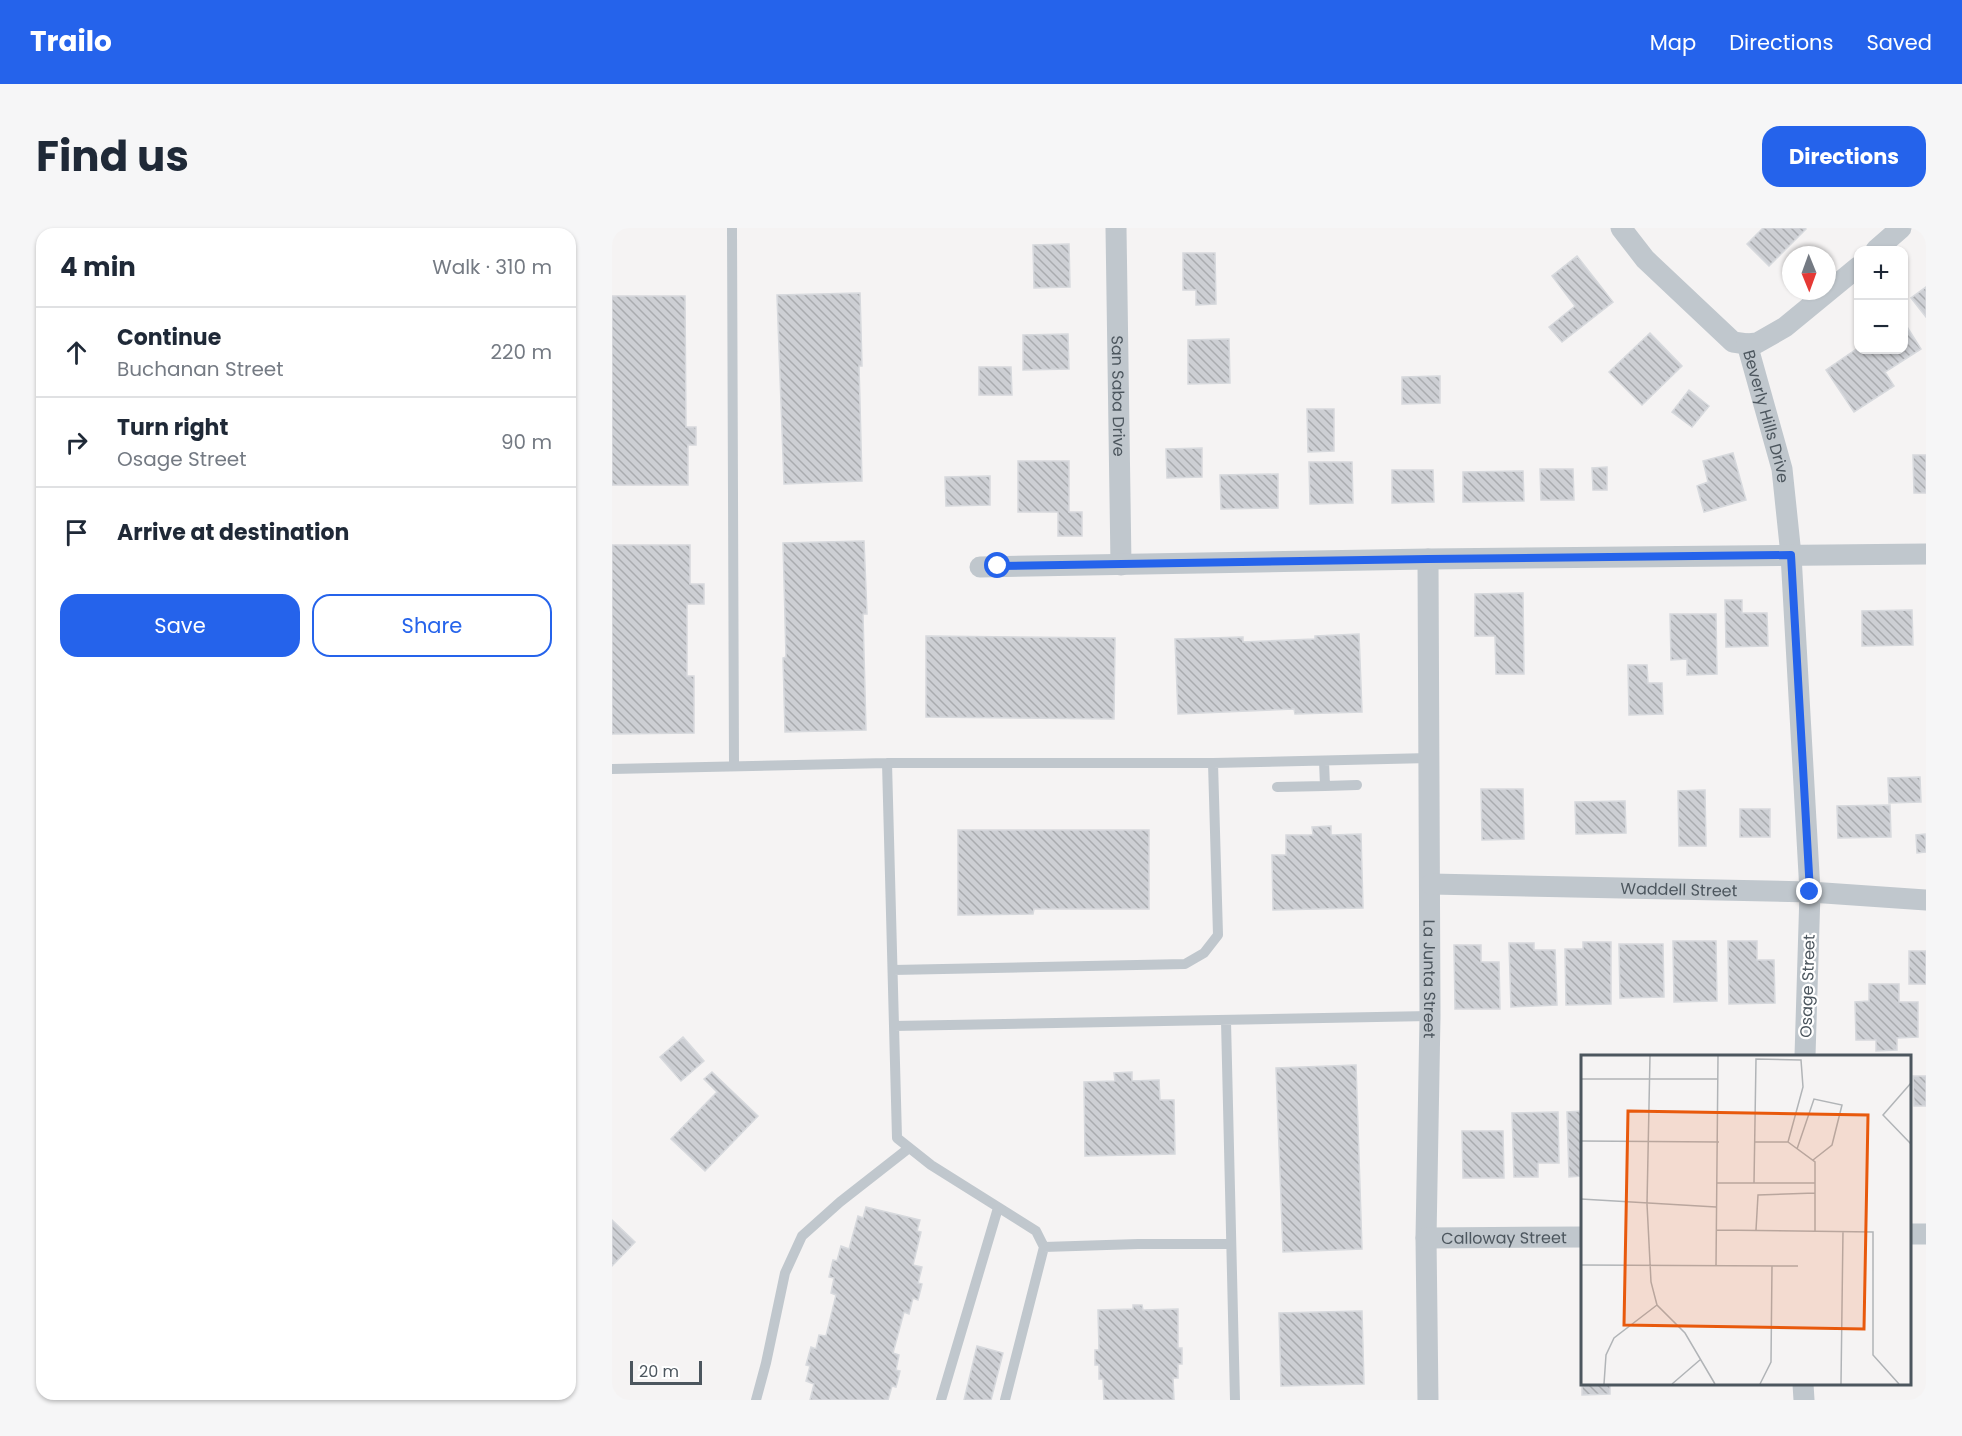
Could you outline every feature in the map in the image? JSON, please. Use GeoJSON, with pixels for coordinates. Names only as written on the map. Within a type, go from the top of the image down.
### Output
{"type":"FeatureCollection","features":[{"type":"Feature","properties":{"kind":"street","name":"San Saba Drive"},"geometry":{"type":"LineString","coordinates":[[1116,228],[1121,565]]}},
{"type":"Feature","properties":{"kind":"street","name":"Beverly Hills Drive"},"geometry":{"type":"LineString","coordinates":[[1622,228],[1645,259],[1733,342],[1747,344],[1782,469],[1791,555]]}},
{"type":"Feature","properties":{"kind":"street"},"geometry":{"type":"LineString","coordinates":[[1881,246],[1901,228]]}},
{"type":"Feature","properties":{"kind":"street"},"geometry":{"type":"LineString","coordinates":[[1747,344],[1758,343],[1785,327],[1854,270]]}},
{"type":"Feature","properties":{"kind":"street"},"geometry":{"type":"LineString","coordinates":[[980,567],[1428,559],[1926,554]]}},
{"type":"Feature","properties":{"kind":"street","name":"Osage Street"},"geometry":{"type":"LineString","coordinates":[[1791,555],[1810,892],[1805,1055]]}},
{"type":"Feature","properties":{"kind":"street","name":"La Junta Street"},"geometry":{"type":"LineString","coordinates":[[1428,559],[1431,884],[1431,1016],[1426,1238],[1428,1400]]}},
{"type":"Feature","properties":{"kind":"street","name":"Waddell Street"},"geometry":{"type":"LineString","coordinates":[[1431,884],[1810,892],[1926,900]]}},
{"type":"Feature","properties":{"kind":"street","name":"Calloway Street"},"geometry":{"type":"LineString","coordinates":[[1426,1238],[1581,1237]]}},
{"type":"Feature","properties":{"kind":"lane"},"geometry":{"type":"LineString","coordinates":[[732,228],[734,766]]}},
{"type":"Feature","properties":{"kind":"lane"},"geometry":{"type":"LineString","coordinates":[[612,770],[887,763],[1213,764],[1430,758]]}},
{"type":"Feature","properties":{"kind":"lane"},"geometry":{"type":"LineString","coordinates":[[1324,761],[1325,786]]}},
{"type":"Feature","properties":{"kind":"lane"},"geometry":{"type":"LineString","coordinates":[[887,763],[897,1138],[931,1165],[1036,1231],[1044,1247],[1005,1400]]}},
{"type":"Feature","properties":{"kind":"lane"},"geometry":{"type":"LineString","coordinates":[[893,970],[1185,964],[1204,953],[1218,935],[1213,764]]}},
{"type":"Feature","properties":{"kind":"lane"},"geometry":{"type":"LineString","coordinates":[[1276,787],[1357,785]]}},
{"type":"Feature","properties":{"kind":"lane"},"geometry":{"type":"LineString","coordinates":[[894,1026],[1431,1016]]}},
{"type":"Feature","properties":{"kind":"lane"},"geometry":{"type":"LineString","coordinates":[[1226,1021],[1235,1400]]}},
{"type":"Feature","properties":{"kind":"lane"},"geometry":{"type":"LineString","coordinates":[[756,1400],[784,1274],[802,1236],[840,1202],[909,1148]]}},
{"type":"Feature","properties":{"kind":"lane"},"geometry":{"type":"LineString","coordinates":[[941,1400],[998,1208]]}},
{"type":"Feature","properties":{"kind":"lane"},"geometry":{"type":"LineString","coordinates":[[1044,1247],[1231,1244]]}},
{"type":"Feature","properties":{"kind":"building"},"geometry":{"type":"Polygon","coordinates":[[[1763,228],[1806,229],[1789,246],[1782,246],[1782,253],[1769,266],[1747,244],[1763,228]]]}},
{"type":"Feature","properties":{"kind":"building"},"geometry":{"type":"Polygon","coordinates":[[[1069,244],[1070,287],[1034,288],[1033,245],[1069,244]]]}},
{"type":"Feature","properties":{"kind":"building"},"geometry":{"type":"Polygon","coordinates":[[[1183,253],[1215,253],[1216,304],[1196,305],[1196,290],[1183,290],[1183,253]]]}},
{"type":"Feature","properties":{"kind":"building"},"geometry":{"type":"Polygon","coordinates":[[[1577,256],[1613,302],[1562,342],[1549,327],[1575,306],[1552,276],[1577,256]]]}},
{"type":"Feature","properties":{"kind":"building"},"geometry":{"type":"Polygon","coordinates":[[[1926,287],[1926,317],[1911,298],[1926,287]]]}},
{"type":"Feature","properties":{"kind":"building"},"geometry":{"type":"Polygon","coordinates":[[[860,293],[862,481],[784,484],[777,295],[860,293]]]}},
{"type":"Feature","properties":{"kind":"building"},"geometry":{"type":"Polygon","coordinates":[[[612,296],[685,296],[686,427],[696,427],[696,445],[688,445],[688,485],[612,485],[612,296]]]}},
{"type":"Feature","properties":{"kind":"building"},"geometry":{"type":"Polygon","coordinates":[[[1908,328],[1921,349],[1885,372],[1894,386],[1854,412],[1826,370],[1854,351],[1854,354],[1908,354],[1908,328]]]}},
{"type":"Feature","properties":{"kind":"building"},"geometry":{"type":"Polygon","coordinates":[[[1650,333],[1682,366],[1642,405],[1609,372],[1650,333]]]}},
{"type":"Feature","properties":{"kind":"building"},"geometry":{"type":"Polygon","coordinates":[[[1068,334],[1069,369],[1023,370],[1023,335],[1068,334]]]}},
{"type":"Feature","properties":{"kind":"building"},"geometry":{"type":"Polygon","coordinates":[[[1229,339],[1230,383],[1188,384],[1188,340],[1229,339]]]}},
{"type":"Feature","properties":{"kind":"building"},"geometry":{"type":"Polygon","coordinates":[[[979,367],[1011,367],[1012,395],[979,395],[979,367]]]}},
{"type":"Feature","properties":{"kind":"building"},"geometry":{"type":"Polygon","coordinates":[[[1440,376],[1440,403],[1402,404],[1402,377],[1440,376]]]}},
{"type":"Feature","properties":{"kind":"building"},"geometry":{"type":"Polygon","coordinates":[[[1689,390],[1709,406],[1692,427],[1672,412],[1689,390]]]}},
{"type":"Feature","properties":{"kind":"building"},"geometry":{"type":"Polygon","coordinates":[[[1307,409],[1334,409],[1334,451],[1308,452],[1307,409]]]}},
{"type":"Feature","properties":{"kind":"building"},"geometry":{"type":"Polygon","coordinates":[[[1202,448],[1202,477],[1167,478],[1166,449],[1202,448]]]}},
{"type":"Feature","properties":{"kind":"building"},"geometry":{"type":"Polygon","coordinates":[[[1733,453],[1746,500],[1704,512],[1697,486],[1708,482],[1703,461],[1733,453]]]}},
{"type":"Feature","properties":{"kind":"building"},"geometry":{"type":"Polygon","coordinates":[[[1913,455],[1926,455],[1926,493],[1914,493],[1913,455]]]}},
{"type":"Feature","properties":{"kind":"building"},"geometry":{"type":"Polygon","coordinates":[[[1018,461],[1069,461],[1069,512],[1082,512],[1082,536],[1058,536],[1058,512],[1018,512],[1018,461]]]}},
{"type":"Feature","properties":{"kind":"building"},"geometry":{"type":"Polygon","coordinates":[[[1309,462],[1352,462],[1353,503],[1310,504],[1309,462]]]}},
{"type":"Feature","properties":{"kind":"building"},"geometry":{"type":"Polygon","coordinates":[[[1607,467],[1607,490],[1593,490],[1592,468],[1607,467]]]}},
{"type":"Feature","properties":{"kind":"building"},"geometry":{"type":"Polygon","coordinates":[[[1540,469],[1573,469],[1574,500],[1541,500],[1540,469]]]}},
{"type":"Feature","properties":{"kind":"building"},"geometry":{"type":"Polygon","coordinates":[[[1392,470],[1433,470],[1434,502],[1392,503],[1392,470]]]}},
{"type":"Feature","properties":{"kind":"building"},"geometry":{"type":"Polygon","coordinates":[[[1523,471],[1524,501],[1463,502],[1463,472],[1523,471]]]}},
{"type":"Feature","properties":{"kind":"building"},"geometry":{"type":"Polygon","coordinates":[[[1278,474],[1278,508],[1221,509],[1220,475],[1278,474]]]}},
{"type":"Feature","properties":{"kind":"building"},"geometry":{"type":"Polygon","coordinates":[[[990,476],[990,505],[946,506],[945,477],[990,476]]]}},
{"type":"Feature","properties":{"kind":"building"},"geometry":{"type":"Polygon","coordinates":[[[864,541],[867,614],[863,614],[866,730],[785,732],[783,543],[864,541]]]}},
{"type":"Feature","properties":{"kind":"building"},"geometry":{"type":"Polygon","coordinates":[[[612,545],[690,545],[690,584],[704,584],[704,604],[687,604],[687,676],[694,676],[694,733],[612,734],[612,545]]]}},
{"type":"Feature","properties":{"kind":"building"},"geometry":{"type":"Polygon","coordinates":[[[1523,593],[1524,674],[1496,674],[1495,636],[1475,636],[1475,594],[1523,593]]]}},
{"type":"Feature","properties":{"kind":"building"},"geometry":{"type":"Polygon","coordinates":[[[1725,600],[1742,600],[1742,613],[1767,613],[1768,646],[1726,647],[1725,600]]]}},
{"type":"Feature","properties":{"kind":"building"},"geometry":{"type":"Polygon","coordinates":[[[1912,610],[1913,645],[1862,646],[1862,611],[1912,610]]]}},
{"type":"Feature","properties":{"kind":"building"},"geometry":{"type":"Polygon","coordinates":[[[1670,614],[1716,614],[1717,674],[1687,675],[1687,659],[1671,660],[1670,614]]]}},
{"type":"Feature","properties":{"kind":"building"},"geometry":{"type":"Polygon","coordinates":[[[1359,634],[1362,712],[1295,714],[1294,709],[1178,714],[1175,639],[1243,637],[1243,642],[1315,639],[1315,636],[1359,634]]]}},
{"type":"Feature","properties":{"kind":"building"},"geometry":{"type":"Polygon","coordinates":[[[926,636],[1115,638],[1114,719],[926,717],[926,636]]]}},
{"type":"Feature","properties":{"kind":"building"},"geometry":{"type":"Polygon","coordinates":[[[1628,665],[1647,665],[1648,683],[1662,683],[1663,714],[1629,715],[1628,665]]]}},
{"type":"Feature","properties":{"kind":"building"},"geometry":{"type":"Polygon","coordinates":[[[1920,777],[1921,802],[1889,803],[1888,778],[1920,777]]]}},
{"type":"Feature","properties":{"kind":"building"},"geometry":{"type":"Polygon","coordinates":[[[1481,789],[1523,789],[1524,839],[1482,840],[1481,789]]]}},
{"type":"Feature","properties":{"kind":"building"},"geometry":{"type":"Polygon","coordinates":[[[1705,790],[1706,846],[1679,846],[1678,791],[1705,790]]]}},
{"type":"Feature","properties":{"kind":"building"},"geometry":{"type":"Polygon","coordinates":[[[1625,801],[1626,833],[1576,834],[1575,802],[1625,801]]]}},
{"type":"Feature","properties":{"kind":"building"},"geometry":{"type":"Polygon","coordinates":[[[1890,805],[1891,837],[1838,838],[1837,806],[1890,805]]]}},
{"type":"Feature","properties":{"kind":"building"},"geometry":{"type":"Polygon","coordinates":[[[1740,809],[1770,809],[1770,837],[1740,837],[1740,809]]]}},
{"type":"Feature","properties":{"kind":"building"},"geometry":{"type":"Polygon","coordinates":[[[1331,826],[1331,835],[1361,834],[1363,908],[1273,910],[1272,855],[1286,855],[1286,835],[1313,835],[1312,827],[1331,826]]]}},
{"type":"Feature","properties":{"kind":"building"},"geometry":{"type":"Polygon","coordinates":[[[958,830],[1149,830],[1149,909],[1034,909],[1033,914],[958,915],[958,830]]]}},
{"type":"Feature","properties":{"kind":"building"},"geometry":{"type":"Polygon","coordinates":[[[1925,834],[1926,852],[1917,853],[1916,835],[1925,834]]]}},
{"type":"Feature","properties":{"kind":"building"},"geometry":{"type":"Polygon","coordinates":[[[1673,941],[1716,941],[1717,1001],[1674,1002],[1673,941]]]}},
{"type":"Feature","properties":{"kind":"building"},"geometry":{"type":"Polygon","coordinates":[[[1728,941],[1757,941],[1757,960],[1774,960],[1775,1003],[1729,1004],[1728,941]]]}},
{"type":"Feature","properties":{"kind":"building"},"geometry":{"type":"Polygon","coordinates":[[[1583,942],[1611,942],[1611,1004],[1566,1005],[1565,949],[1583,949],[1583,942]]]}},
{"type":"Feature","properties":{"kind":"building"},"geometry":{"type":"Polygon","coordinates":[[[1509,943],[1534,943],[1534,950],[1555,950],[1557,1005],[1511,1007],[1509,943]]]}},
{"type":"Feature","properties":{"kind":"building"},"geometry":{"type":"Polygon","coordinates":[[[1619,944],[1663,944],[1664,997],[1620,998],[1619,944]]]}},
{"type":"Feature","properties":{"kind":"building"},"geometry":{"type":"Polygon","coordinates":[[[1454,945],[1481,945],[1481,962],[1499,962],[1500,1009],[1455,1009],[1454,945]]]}},
{"type":"Feature","properties":{"kind":"building"},"geometry":{"type":"Polygon","coordinates":[[[1909,951],[1926,951],[1926,984],[1909,984],[1909,951]]]}},
{"type":"Feature","properties":{"kind":"building"},"geometry":{"type":"Polygon","coordinates":[[[1869,984],[1899,984],[1899,1002],[1918,1002],[1918,1037],[1897,1038],[1897,1050],[1876,1051],[1876,1040],[1856,1040],[1855,1002],[1869,1001],[1869,984]]]}},
{"type":"Feature","properties":{"kind":"building"},"geometry":{"type":"Polygon","coordinates":[[[683,1037],[704,1061],[681,1081],[660,1057],[683,1037]]]}},
{"type":"Feature","properties":{"kind":"building"},"geometry":{"type":"Polygon","coordinates":[[[1356,1065],[1362,1249],[1283,1252],[1276,1068],[1356,1065]]]}},
{"type":"Feature","properties":{"kind":"building"},"geometry":{"type":"Polygon","coordinates":[[[712,1072],[758,1116],[705,1171],[671,1139],[717,1092],[704,1079],[712,1072]]]}},
{"type":"Feature","properties":{"kind":"building"},"geometry":{"type":"Polygon","coordinates":[[[1132,1072],[1132,1081],[1159,1080],[1160,1100],[1174,1100],[1175,1154],[1085,1156],[1084,1082],[1115,1081],[1114,1073],[1132,1072]]]}},
{"type":"Feature","properties":{"kind":"building"},"geometry":{"type":"Polygon","coordinates":[[[1913,1076],[1926,1076],[1926,1106],[1914,1106],[1913,1076]]]}},
{"type":"Feature","properties":{"kind":"building"},"geometry":{"type":"Polygon","coordinates":[[[1581,1111],[1581,1176],[1569,1177],[1567,1112],[1581,1111]]]}},
{"type":"Feature","properties":{"kind":"building"},"geometry":{"type":"Polygon","coordinates":[[[1558,1112],[1559,1163],[1538,1163],[1538,1177],[1514,1177],[1512,1113],[1558,1112]]]}},
{"type":"Feature","properties":{"kind":"building"},"geometry":{"type":"Polygon","coordinates":[[[1462,1131],[1503,1131],[1504,1178],[1463,1178],[1462,1131]]]}},
{"type":"Feature","properties":{"kind":"building"},"geometry":{"type":"Polygon","coordinates":[[[866,1207],[920,1220],[917,1231],[921,1232],[913,1265],[922,1267],[918,1283],[922,1284],[918,1300],[913,1298],[909,1314],[904,1312],[893,1353],[899,1355],[896,1370],[900,1371],[896,1387],[892,1386],[888,1400],[810,1400],[814,1384],[806,1381],[810,1366],[806,1365],[811,1347],[816,1349],[819,1335],[826,1336],[836,1295],[831,1293],[834,1278],[829,1277],[833,1260],[837,1261],[841,1246],[849,1249],[858,1216],[863,1218],[866,1207]]]}},
{"type":"Feature","properties":{"kind":"building"},"geometry":{"type":"Polygon","coordinates":[[[612,1220],[635,1242],[612,1266],[612,1220]]]}},
{"type":"Feature","properties":{"kind":"building"},"geometry":{"type":"Polygon","coordinates":[[[1133,1305],[1142,1305],[1143,1310],[1178,1309],[1178,1348],[1182,1348],[1182,1364],[1178,1364],[1178,1378],[1173,1378],[1174,1400],[1104,1400],[1103,1379],[1099,1379],[1099,1365],[1095,1365],[1095,1350],[1099,1350],[1098,1310],[1133,1309],[1133,1305]]]}},
{"type":"Feature","properties":{"kind":"building"},"geometry":{"type":"Polygon","coordinates":[[[1362,1311],[1364,1384],[1281,1386],[1279,1313],[1362,1311]]]}},
{"type":"Feature","properties":{"kind":"building"},"geometry":{"type":"Polygon","coordinates":[[[977,1346],[1003,1353],[991,1400],[964,1400],[977,1346]]]}},
{"type":"Feature","properties":{"kind":"building"},"geometry":{"type":"Polygon","coordinates":[[[1582,1385],[1610,1385],[1610,1394],[1582,1395],[1582,1385]]]}},
{"type":"Feature","properties":{"kind":"route"},"geometry":{"type":"LineString","coordinates":[[998,566],[1791,555],[1810,892]]}}]}
